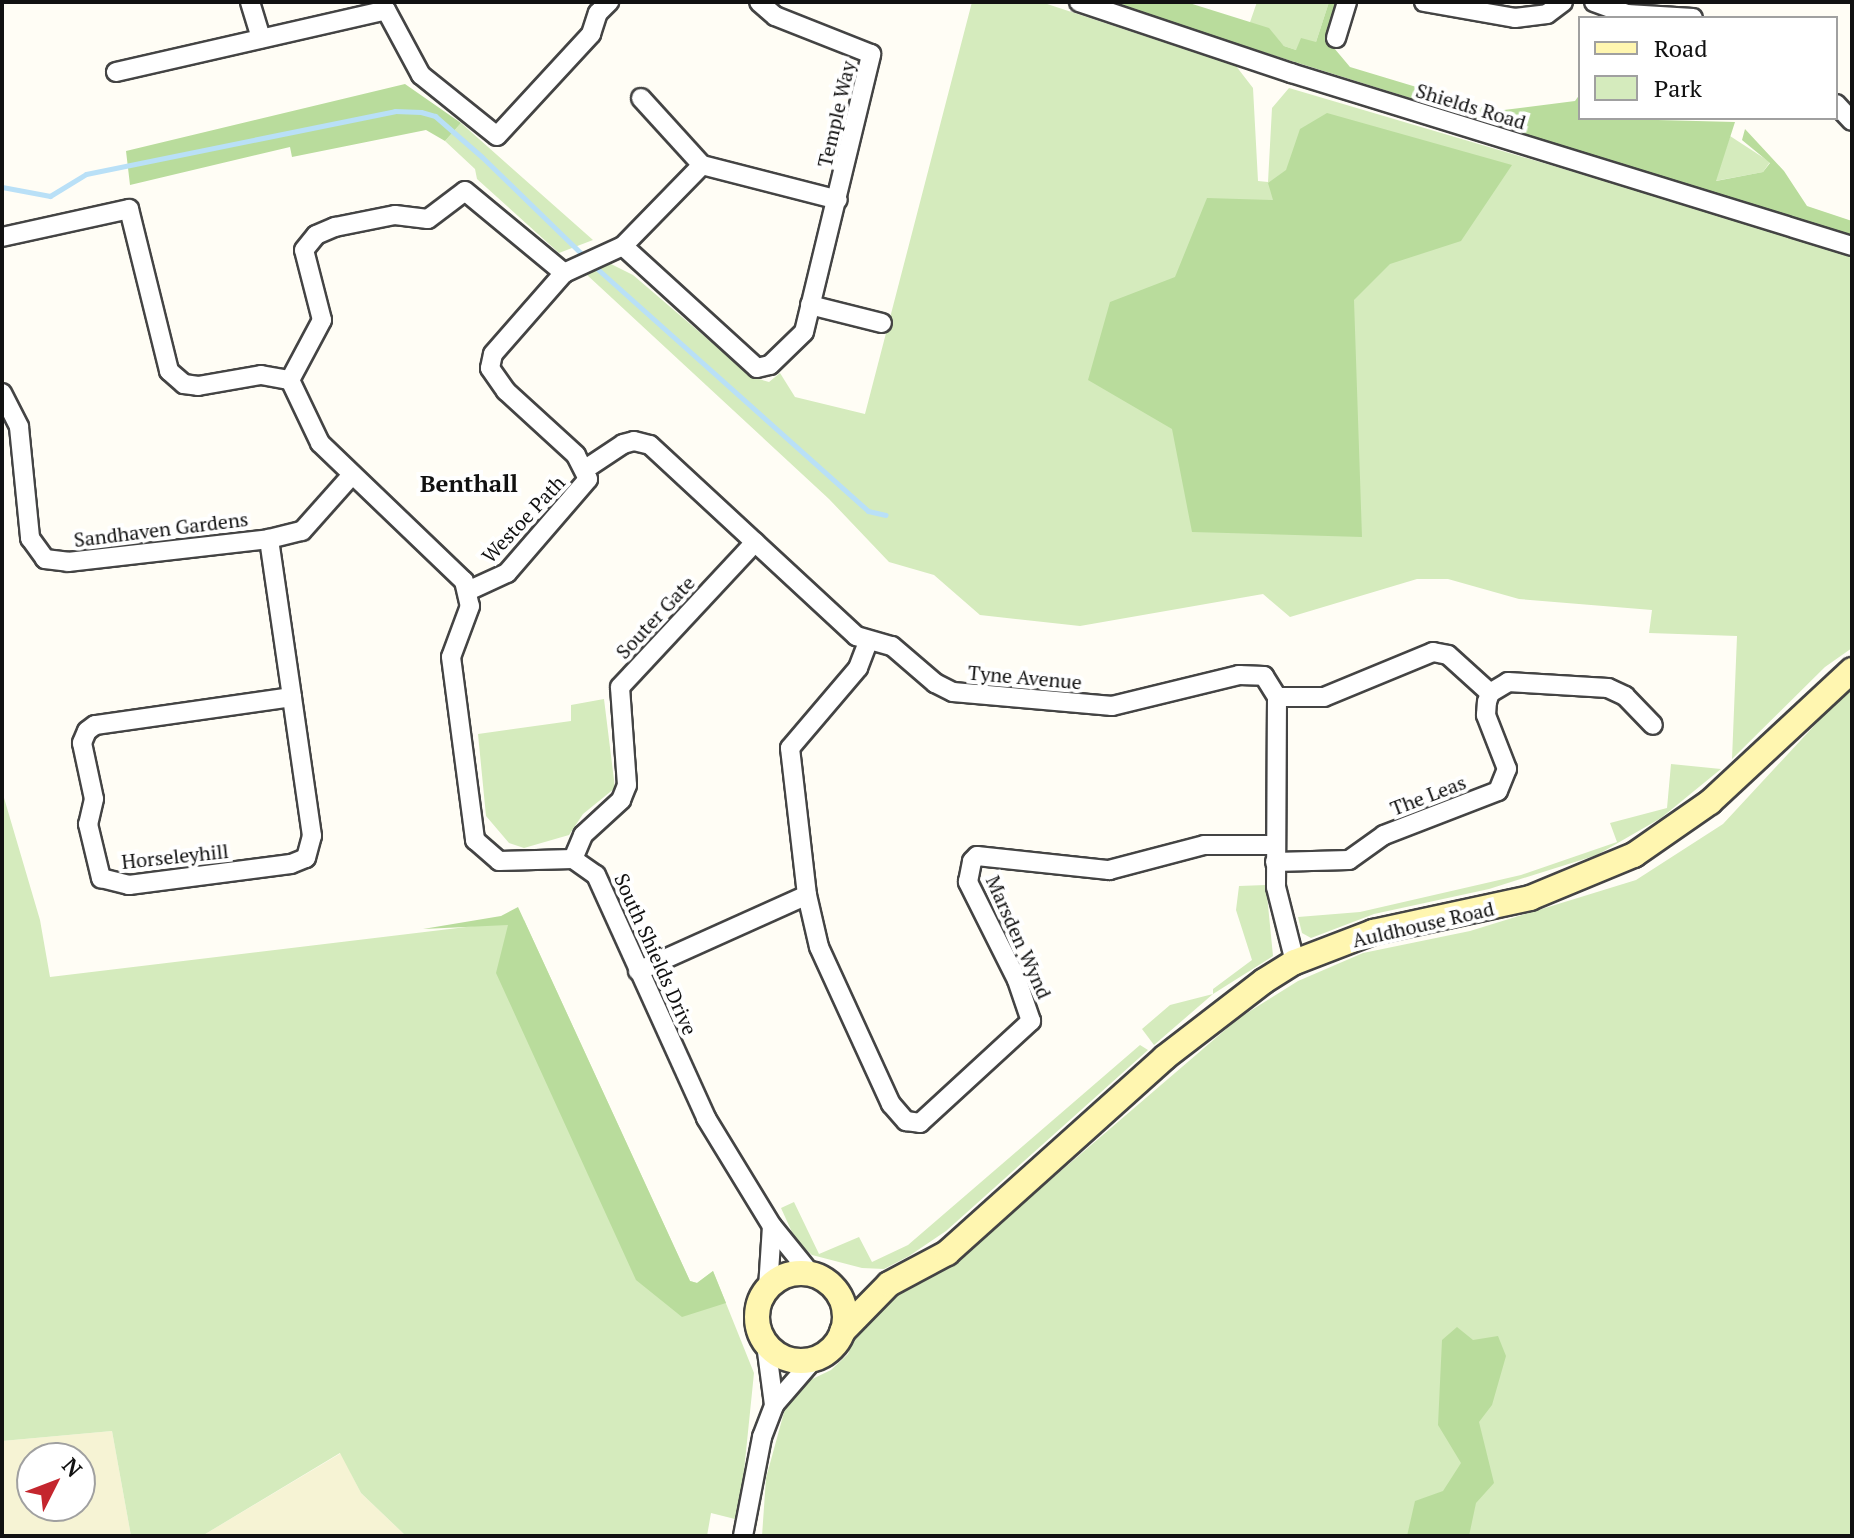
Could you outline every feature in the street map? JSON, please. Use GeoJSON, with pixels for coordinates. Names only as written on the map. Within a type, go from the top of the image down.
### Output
{"type":"FeatureCollection","features":[{"type":"Feature","properties":{"kind":"street"},"geometry":{"type":"LineString","coordinates":[[250,2],[261,38]]}},
{"type":"Feature","properties":{"kind":"street","name":"Temple Way"},"geometry":{"type":"LineString","coordinates":[[623,246],[757,368],[770,365],[804,332],[871,54],[775,16],[759,2]]}},
{"type":"Feature","properties":{"kind":"street","name":"Shields Road"},"geometry":{"type":"LineString","coordinates":[[1079,2],[1291,73],[1852,246]]}},
{"type":"Feature","properties":{"kind":"street"},"geometry":{"type":"LineString","coordinates":[[1336,38],[1347,2]]}},
{"type":"Feature","properties":{"kind":"street"},"geometry":{"type":"LineString","coordinates":[[1424,2],[1515,18],[1547,14],[1563,2]]}},
{"type":"Feature","properties":{"kind":"street"},"geometry":{"type":"LineString","coordinates":[[1594,2],[1627,14],[1688,11]]}},
{"type":"Feature","properties":{"kind":"street"},"geometry":{"type":"LineString","coordinates":[[116,72],[388,6],[421,75],[497,136],[591,34],[597,6]]}},
{"type":"Feature","properties":{"kind":"street"},"geometry":{"type":"LineString","coordinates":[[641,98],[702,165],[838,200]]}},
{"type":"Feature","properties":{"kind":"street"},"geometry":{"type":"LineString","coordinates":[[1838,106],[1852,121]]}},
{"type":"Feature","properties":{"kind":"street","name":"Westoe Path"},"geometry":{"type":"LineString","coordinates":[[470,590],[507,573],[582,489],[587,468],[506,391],[490,368],[493,354],[564,273],[623,246],[702,165]]}},
{"type":"Feature","properties":{"kind":"street"},"geometry":{"type":"LineString","coordinates":[[290,380],[322,320],[304,250],[316,235],[335,227],[395,215],[428,219],[465,191],[564,273]]}},
{"type":"Feature","properties":{"kind":"street"},"geometry":{"type":"LineString","coordinates":[[2,237],[129,209],[169,371],[184,384],[198,386],[261,375],[290,380]]}},
{"type":"Feature","properties":{"kind":"street"},"geometry":{"type":"LineString","coordinates":[[810,305],[882,323]]}},
{"type":"Feature","properties":{"kind":"street"},"geometry":{"type":"LineString","coordinates":[[290,380],[320,443],[470,590],[467,622],[451,657],[475,840],[499,861],[573,859]]}},
{"type":"Feature","properties":{"kind":"street","name":"Sandhaven Gardens"},"geometry":{"type":"LineString","coordinates":[[2,393],[19,427],[30,538],[45,559],[68,562],[269,539]]}},
{"type":"Feature","properties":{"kind":"street","name":"Tyne Avenue"},"geometry":{"type":"LineString","coordinates":[[587,468],[623,444],[634,441],[650,445],[868,642],[892,646],[935,683],[953,692],[1123,705],[1253,675],[1264,676],[1277,697]]}},
{"type":"Feature","properties":{"kind":"street"},"geometry":{"type":"LineString","coordinates":[[269,539],[302,531],[351,476]]}},
{"type":"Feature","properties":{"kind":"street","name":"Horseleyhill"},"geometry":{"type":"LineString","coordinates":[[269,539],[292,697],[312,836],[306,858],[291,864],[129,885],[101,878],[88,824],[94,799],[82,743],[87,731],[95,725],[292,697]]}},
{"type":"Feature","properties":{"kind":"street","name":"Souter Gate"},"geometry":{"type":"LineString","coordinates":[[573,859],[583,835],[621,800],[627,785],[620,687],[755,542]]}},
{"type":"Feature","properties":{"kind":"street"},"geometry":{"type":"LineString","coordinates":[[638,971],[807,895],[790,748],[858,668],[868,642]]}},
{"type":"Feature","properties":{"kind":"street"},"geometry":{"type":"LineString","coordinates":[[1295,962],[1285,935],[1275,854],[1277,697],[1324,697],[1433,652],[1448,655],[1490,693],[1508,682],[1608,688],[1625,696],[1653,725]]}},
{"type":"Feature","properties":{"kind":"street","name":"Auldhouse Road"},"geometry":{"type":"LineString","coordinates":[[842,1332],[889,1284],[947,1253],[1198,1030],[1295,962],[1373,932],[1530,898],[1622,861],[1710,802],[1852,670]]}},
{"type":"Feature","properties":{"kind":"street","name":"The Leas"},"geometry":{"type":"LineString","coordinates":[[1275,854],[1349,860],[1384,835],[1498,791],[1508,777],[1486,715],[1490,693]]}},
{"type":"Feature","properties":{"kind":"street","name":"Marsden Wynd"},"geometry":{"type":"LineString","coordinates":[[807,895],[819,947],[891,1104],[906,1121],[920,1123],[1031,1021],[1013,971],[968,882],[972,861],[977,856],[1109,870],[1204,845],[1275,854]]}},
{"type":"Feature","properties":{"kind":"street","name":"South Shields Drive"},"geometry":{"type":"LineString","coordinates":[[573,859],[596,875],[706,1118],[772,1226],[818,1277]]}},
{"type":"Feature","properties":{"kind":"street"},"geometry":{"type":"LineString","coordinates":[[772,1226],[768,1288],[757,1319],[766,1344],[774,1405]]}},
{"type":"Feature","properties":{"kind":"street"},"geometry":{"type":"LineString","coordinates":[[768,1288],[786,1275],[889,1284]]}},
{"type":"Feature","properties":{"kind":"street"},"geometry":{"type":"LineString","coordinates":[[743,1536],[762,1437],[774,1405],[814,1359],[835,1346],[842,1332],[843,1303],[818,1277]]}},
{"type":"Feature","properties":{"kind":"street"},"geometry":{"type":"LineString","coordinates":[[766,1344],[792,1360],[814,1359]]}},
{"type":"Feature","properties":{"kind":"shaded area"},"geometry":{"type":"Polygon","coordinates":[[[112,1431],[131,1536],[2,1536],[2,1441],[112,1431]]]}},
{"type":"Feature","properties":{"kind":"shaded area"},"geometry":{"type":"Polygon","coordinates":[[[341,1453],[361,1493],[406,1536],[202,1536],[341,1453]]]}},
{"type":"Feature","properties":{"kind":"green space"},"geometry":{"type":"Polygon","coordinates":[[[972,2],[1041,2],[1236,66],[1253,88],[1258,181],[1268,182],[1272,108],[1289,88],[1852,254],[1852,648],[1825,667],[1732,759],[1737,636],[1649,633],[1652,610],[1519,599],[1448,579],[1417,579],[1290,617],[1263,594],[1080,626],[980,615],[934,575],[889,562],[829,499],[586,274],[611,264],[633,275],[752,377],[769,382],[780,373],[795,397],[865,414],[972,2]]]}},
{"type":"Feature","properties":{"kind":"green space"},"geometry":{"type":"Polygon","coordinates":[[[1103,2],[1186,2],[1269,28],[1284,46],[1296,50],[1301,38],[1316,42],[1329,2],[1339,2],[1329,42],[1350,67],[1496,111],[1575,101],[1578,97],[1578,120],[1735,122],[1716,181],[1763,172],[1770,163],[1742,140],[1745,129],[1784,171],[1807,206],[1852,221],[1852,236],[1103,2]]]}},
{"type":"Feature","properties":{"kind":"green space"},"geometry":{"type":"Polygon","coordinates":[[[1257,2],[1329,2],[1316,42],[1296,50],[1284,46],[1269,29],[1249,25],[1257,2]]]}},
{"type":"Feature","properties":{"kind":"green space"},"geometry":{"type":"Polygon","coordinates":[[[405,84],[461,123],[445,141],[426,130],[292,157],[290,147],[130,185],[126,151],[405,84]]]}},
{"type":"Feature","properties":{"kind":"green space"},"geometry":{"type":"Polygon","coordinates":[[[1327,113],[1512,165],[1461,241],[1390,264],[1354,300],[1362,537],[1192,532],[1172,429],[1088,380],[1110,302],[1175,277],[1207,198],[1273,200],[1268,183],[1286,170],[1300,129],[1327,113]]]}},
{"type":"Feature","properties":{"kind":"green space"},"geometry":{"type":"Polygon","coordinates":[[[461,123],[593,240],[559,253],[477,179],[475,169],[445,141],[461,123]]]}},
{"type":"Feature","properties":{"kind":"green space"},"geometry":{"type":"Polygon","coordinates":[[[1730,136],[1770,162],[1763,172],[1715,181],[1730,136]]]}},
{"type":"Feature","properties":{"kind":"green space"},"geometry":{"type":"Polygon","coordinates":[[[1852,685],[1852,1536],[762,1536],[766,1478],[786,1405],[804,1383],[831,1370],[848,1354],[859,1323],[880,1301],[969,1250],[1239,1018],[1298,981],[1363,953],[1470,931],[1636,880],[1723,824],[1852,685]]]}},
{"type":"Feature","properties":{"kind":"green space"},"geometry":{"type":"Polygon","coordinates":[[[604,699],[615,788],[583,814],[569,835],[524,848],[509,843],[486,816],[478,734],[571,721],[571,705],[604,699]]]}},
{"type":"Feature","properties":{"kind":"green space"},"geometry":{"type":"Polygon","coordinates":[[[1671,764],[1721,769],[1661,818],[1597,855],[1489,889],[1374,914],[1311,938],[1302,933],[1298,917],[1360,912],[1521,875],[1617,842],[1610,823],[1667,808],[1671,764]]]}},
{"type":"Feature","properties":{"kind":"green space"},"geometry":{"type":"Polygon","coordinates":[[[2,791],[40,920],[50,977],[524,920],[690,1281],[697,1283],[713,1271],[754,1373],[739,1520],[711,1513],[707,1536],[406,1536],[361,1493],[340,1453],[202,1536],[131,1536],[112,1431],[2,1441],[2,791]]]}},
{"type":"Feature","properties":{"kind":"green space"},"geometry":{"type":"Polygon","coordinates":[[[1266,885],[1273,956],[1213,994],[1213,989],[1252,960],[1236,910],[1239,886],[1266,885]]]}},
{"type":"Feature","properties":{"kind":"green space"},"geometry":{"type":"Polygon","coordinates":[[[518,907],[690,1281],[697,1283],[713,1271],[726,1303],[682,1317],[636,1280],[496,973],[508,925],[423,929],[501,916],[518,907]]]}},
{"type":"Feature","properties":{"kind":"green space"},"geometry":{"type":"Polygon","coordinates":[[[1213,994],[1154,1045],[1142,1029],[1170,1005],[1213,994]]]}},
{"type":"Feature","properties":{"kind":"green space"},"geometry":{"type":"Polygon","coordinates":[[[1140,1045],[1148,1050],[946,1231],[909,1256],[884,1269],[862,1268],[812,1255],[796,1241],[781,1208],[794,1202],[819,1254],[859,1237],[872,1262],[908,1245],[1140,1045]]]}},
{"type":"Feature","properties":{"kind":"green space"},"geometry":{"type":"Polygon","coordinates":[[[1457,1327],[1473,1340],[1498,1336],[1506,1356],[1492,1405],[1479,1422],[1494,1483],[1476,1503],[1469,1536],[1407,1536],[1415,1501],[1443,1491],[1461,1463],[1438,1425],[1442,1340],[1457,1327]]]}},
{"type":"Feature","properties":{"kind":"waterway"},"geometry":{"type":"LineString","coordinates":[[2,187],[50,196],[86,174],[395,111],[421,112],[435,116],[482,157],[586,258]]}},
{"type":"Feature","properties":{"kind":"waterway"},"geometry":{"type":"LineString","coordinates":[[593,265],[868,511],[886,515]]}},
{"type":"Feature","properties":{"kind":"district","name":"Benthall"},"geometry":{"type":"Point","coordinates":[469,484]}}]}
